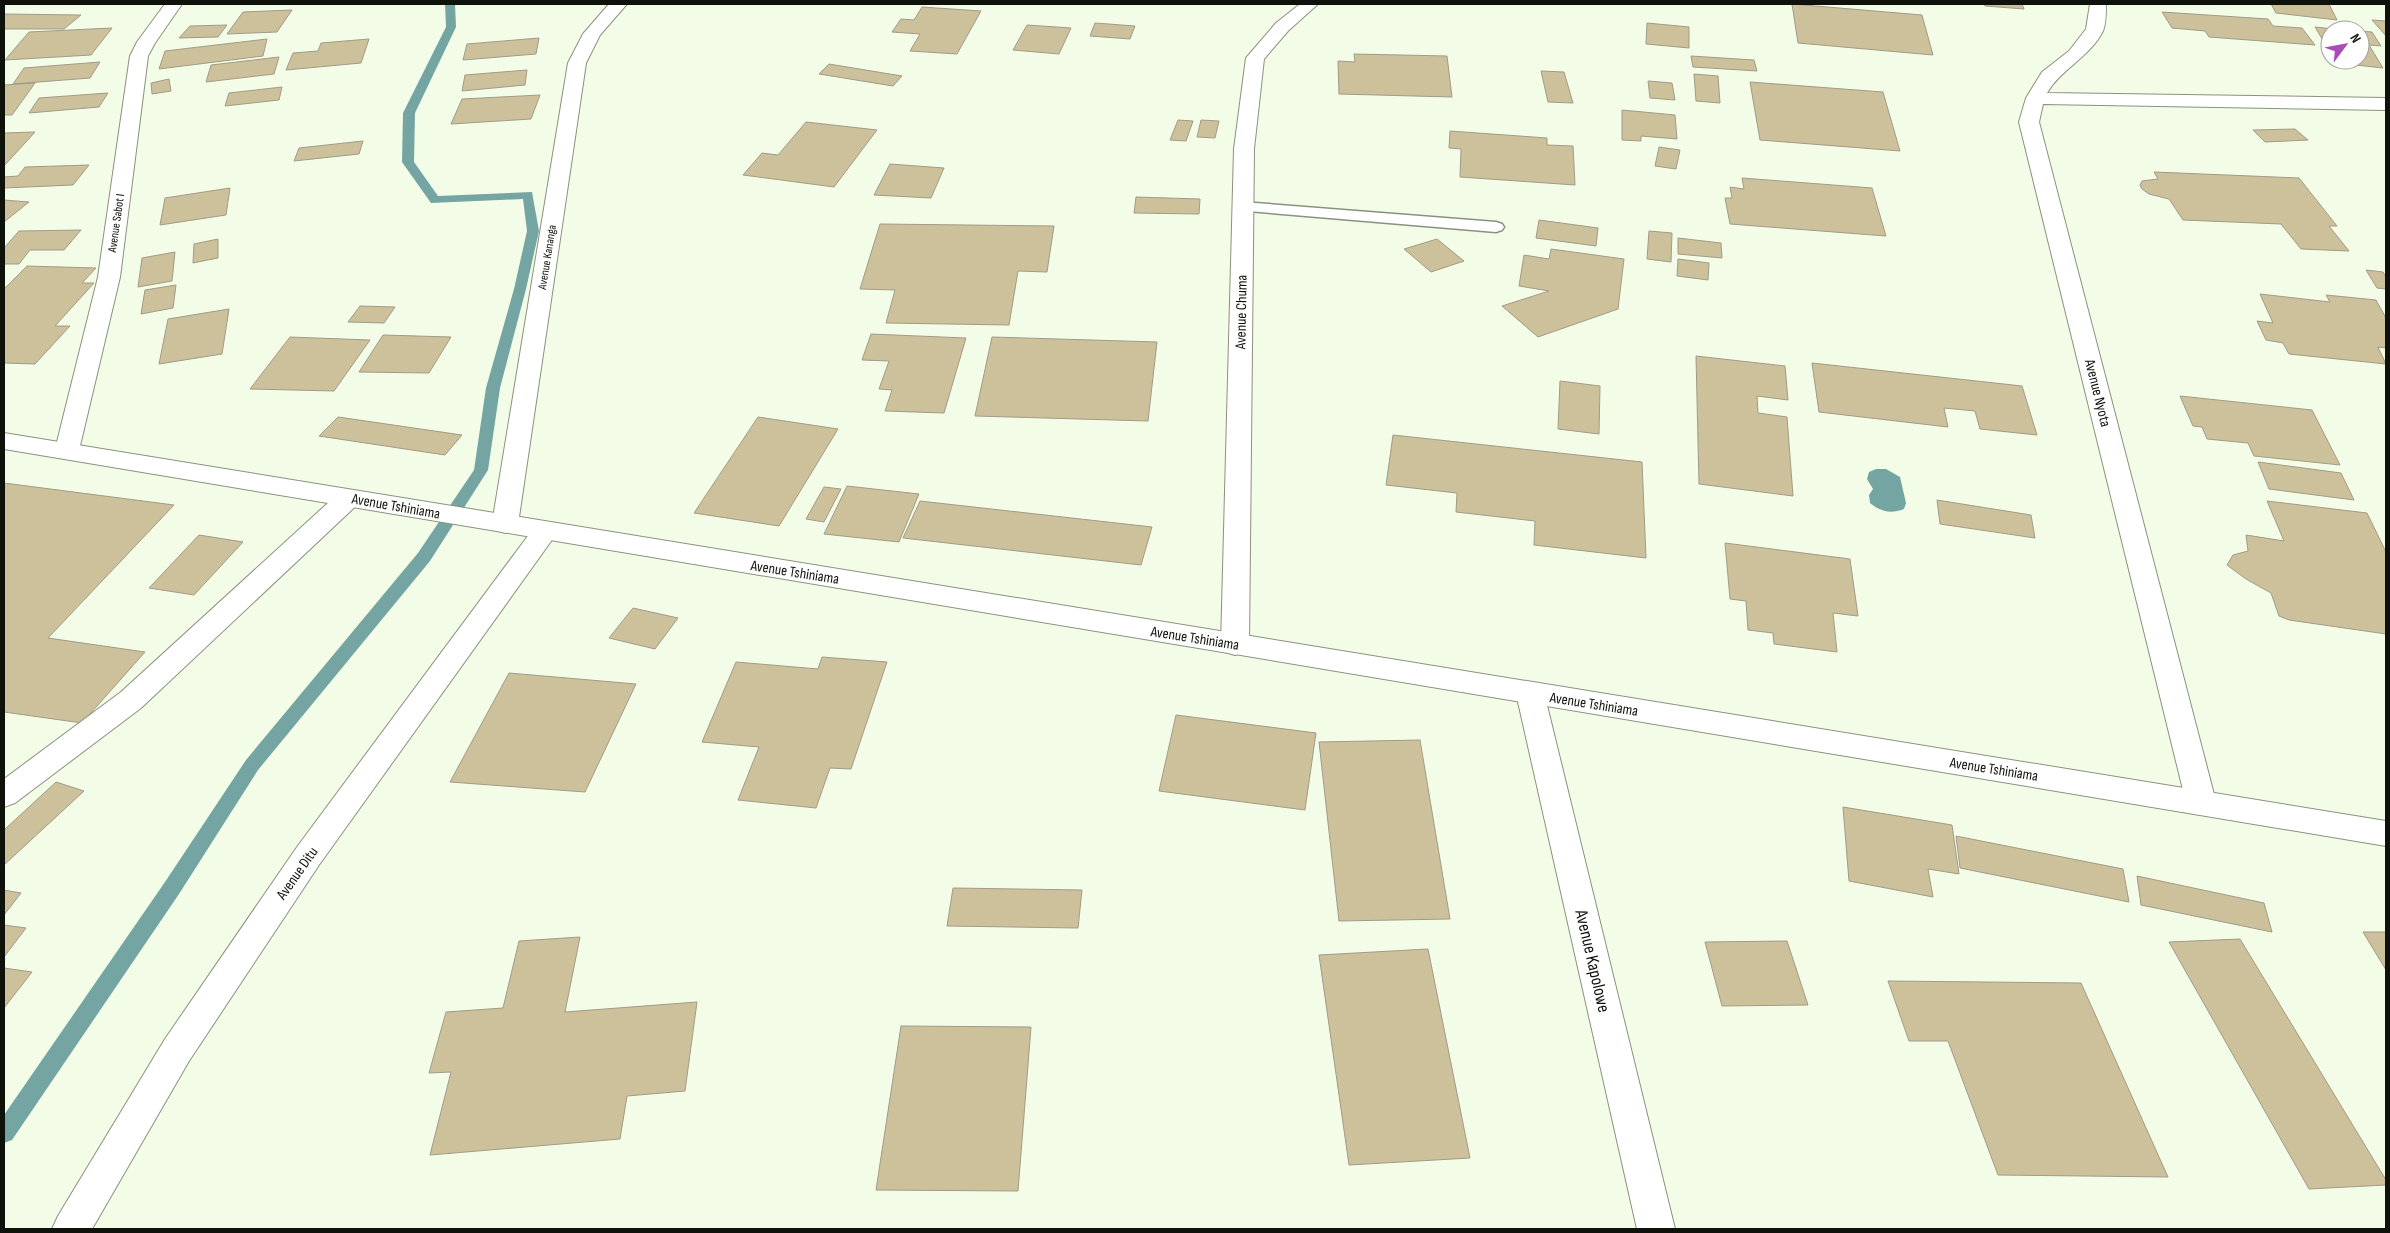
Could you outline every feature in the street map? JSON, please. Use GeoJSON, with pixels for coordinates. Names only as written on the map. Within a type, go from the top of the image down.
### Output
{"type":"FeatureCollection","features":[{"type":"Feature","properties":{"kind":"street","name":"Avenue Sabot I"},"geometry":{"type":"LineString","coordinates":[[67,450],[109,277],[139,56],[146,42],[174,4]]}},
{"type":"Feature","properties":{"kind":"street","name":"Avenue Kananga"},"geometry":{"type":"LineString","coordinates":[[505,524],[577,63],[583,45],[595,27],[619,4]]}},
{"type":"Feature","properties":{"kind":"street","name":"Avenue Chuma"},"geometry":{"type":"LineString","coordinates":[[1235,645],[1244,149],[1255,58],[1282,27],[1310,4]]}},
{"type":"Feature","properties":{"kind":"street","name":"Avenue Nyota"},"geometry":{"type":"LineString","coordinates":[[2098,4],[2096,30],[2075,55],[2048,76],[2035,98],[2029,122],[2201,802]]}},
{"type":"Feature","properties":{"kind":"street"},"geometry":{"type":"LineString","coordinates":[[2035,98],[2386,104]]}},
{"type":"Feature","properties":{"kind":"street","name":"Avenue Tshiniama"},"geometry":{"type":"LineString","coordinates":[[4,441],[67,450],[545,532],[2201,802],[2386,834]]}},
{"type":"Feature","properties":{"kind":"street"},"geometry":{"type":"LineString","coordinates":[[4,795],[131,700],[349,498]]}},
{"type":"Feature","properties":{"kind":"street","name":"Avenue Ditu"},"geometry":{"type":"LineString","coordinates":[[71,1229],[177,1050],[302,864],[545,532]]}},
{"type":"Feature","properties":{"kind":"street","name":"Avenue Kapolowe"},"geometry":{"type":"LineString","coordinates":[[1530,693],[1656,1229]]}},
{"type":"Feature","properties":{"kind":"lane"},"geometry":{"type":"LineString","coordinates":[[1242,207],[1496,227]]}},
{"type":"Feature","properties":{"kind":"water"},"geometry":{"type":"Polygon","coordinates":[[[1876,469],[1886,469],[1900,477],[1906,503],[1904,509],[1886,511],[1870,503],[1869,495],[1873,489],[1867,479],[1869,472],[1876,469]]]}},
{"type":"Feature","properties":{"kind":"building"},"geometry":{"type":"Polygon","coordinates":[[[1792,4],[1922,15],[1933,55],[1798,43],[1792,4]]]}},
{"type":"Feature","properties":{"kind":"building"},"geometry":{"type":"Polygon","coordinates":[[[1984,4],[2022,4],[2024,9],[1985,6],[1984,4]]]}},
{"type":"Feature","properties":{"kind":"building"},"geometry":{"type":"Polygon","coordinates":[[[2271,4],[2329,4],[2337,20],[2276,13],[2271,4]]]}},
{"type":"Feature","properties":{"kind":"building"},"geometry":{"type":"Polygon","coordinates":[[[922,7],[981,11],[957,54],[910,51],[920,34],[892,32],[901,19],[914,20],[922,7]]]}},
{"type":"Feature","properties":{"kind":"building"},"geometry":{"type":"Polygon","coordinates":[[[292,10],[277,32],[227,34],[243,12],[292,10]]]}},
{"type":"Feature","properties":{"kind":"building"},"geometry":{"type":"Polygon","coordinates":[[[2162,12],[2268,19],[2273,26],[2302,28],[2315,45],[2209,37],[2205,31],[2172,28],[2162,12]]]}},
{"type":"Feature","properties":{"kind":"building"},"geometry":{"type":"Polygon","coordinates":[[[4,14],[81,15],[64,29],[4,29],[4,14]]]}},
{"type":"Feature","properties":{"kind":"building"},"geometry":{"type":"Polygon","coordinates":[[[2372,20],[2386,21],[2386,36],[2372,20]]]}},
{"type":"Feature","properties":{"kind":"building"},"geometry":{"type":"Polygon","coordinates":[[[1095,23],[1135,26],[1130,39],[1090,36],[1095,23]]]}},
{"type":"Feature","properties":{"kind":"building"},"geometry":{"type":"Polygon","coordinates":[[[1647,23],[1689,27],[1689,48],[1646,44],[1647,23]]]}},
{"type":"Feature","properties":{"kind":"building"},"geometry":{"type":"Polygon","coordinates":[[[227,25],[218,37],[179,38],[190,26],[227,25]]]}},
{"type":"Feature","properties":{"kind":"building"},"geometry":{"type":"Polygon","coordinates":[[[1027,25],[1071,28],[1059,54],[1013,50],[1027,25]]]}},
{"type":"Feature","properties":{"kind":"building"},"geometry":{"type":"Polygon","coordinates":[[[2315,27],[2320,28],[2320,35],[2315,27]]]}},
{"type":"Feature","properties":{"kind":"building"},"geometry":{"type":"Polygon","coordinates":[[[112,28],[91,55],[5,60],[29,32],[112,28]]]}},
{"type":"Feature","properties":{"kind":"building"},"geometry":{"type":"Polygon","coordinates":[[[2370,32],[2372,32],[2381,46],[2370,45],[2370,32]]]}},
{"type":"Feature","properties":{"kind":"building"},"geometry":{"type":"Polygon","coordinates":[[[539,38],[536,54],[463,60],[467,44],[539,38]]]}},
{"type":"Feature","properties":{"kind":"building"},"geometry":{"type":"Polygon","coordinates":[[[267,39],[263,56],[159,69],[165,51],[267,39]]]}},
{"type":"Feature","properties":{"kind":"building"},"geometry":{"type":"Polygon","coordinates":[[[369,39],[361,63],[286,70],[293,53],[318,51],[321,43],[369,39]]]}},
{"type":"Feature","properties":{"kind":"building"},"geometry":{"type":"Polygon","coordinates":[[[2370,47],[2383,68],[2370,67],[2370,47]]]}},
{"type":"Feature","properties":{"kind":"building"},"geometry":{"type":"Polygon","coordinates":[[[1354,54],[1447,56],[1452,97],[1339,94],[1338,61],[1355,62],[1354,54]]]}},
{"type":"Feature","properties":{"kind":"building"},"geometry":{"type":"Polygon","coordinates":[[[1691,56],[1754,60],[1757,71],[1693,67],[1691,56]]]}},
{"type":"Feature","properties":{"kind":"building"},"geometry":{"type":"Polygon","coordinates":[[[279,57],[274,74],[206,82],[211,65],[279,57]]]}},
{"type":"Feature","properties":{"kind":"building"},"geometry":{"type":"Polygon","coordinates":[[[100,62],[90,78],[13,84],[24,68],[100,62]]]}},
{"type":"Feature","properties":{"kind":"building"},"geometry":{"type":"Polygon","coordinates":[[[829,64],[902,76],[893,86],[819,74],[829,64]]]}},
{"type":"Feature","properties":{"kind":"building"},"geometry":{"type":"Polygon","coordinates":[[[527,70],[525,85],[462,91],[465,75],[527,70]]]}},
{"type":"Feature","properties":{"kind":"building"},"geometry":{"type":"Polygon","coordinates":[[[1541,71],[1564,72],[1573,103],[1548,102],[1541,71]]]}},
{"type":"Feature","properties":{"kind":"building"},"geometry":{"type":"Polygon","coordinates":[[[1694,74],[1718,76],[1720,103],[1696,101],[1694,74]]]}},
{"type":"Feature","properties":{"kind":"building"},"geometry":{"type":"Polygon","coordinates":[[[169,79],[171,91],[152,94],[151,83],[169,79]]]}},
{"type":"Feature","properties":{"kind":"building"},"geometry":{"type":"Polygon","coordinates":[[[1648,81],[1672,83],[1675,100],[1650,98],[1648,81]]]}},
{"type":"Feature","properties":{"kind":"building"},"geometry":{"type":"Polygon","coordinates":[[[1750,82],[1883,92],[1900,151],[1760,140],[1750,82]]]}},
{"type":"Feature","properties":{"kind":"building"},"geometry":{"type":"Polygon","coordinates":[[[35,83],[12,115],[4,115],[4,85],[35,83]]]}},
{"type":"Feature","properties":{"kind":"building"},"geometry":{"type":"Polygon","coordinates":[[[282,87],[279,100],[225,106],[229,93],[282,87]]]}},
{"type":"Feature","properties":{"kind":"building"},"geometry":{"type":"Polygon","coordinates":[[[108,93],[99,107],[29,113],[39,98],[108,93]]]}},
{"type":"Feature","properties":{"kind":"building"},"geometry":{"type":"Polygon","coordinates":[[[540,95],[531,119],[451,124],[462,99],[540,95]]]}},
{"type":"Feature","properties":{"kind":"building"},"geometry":{"type":"Polygon","coordinates":[[[1622,110],[1675,115],[1677,139],[1641,136],[1641,141],[1622,140],[1622,110]]]}},
{"type":"Feature","properties":{"kind":"building"},"geometry":{"type":"Polygon","coordinates":[[[1178,120],[1193,121],[1186,141],[1170,140],[1178,120]]]}},
{"type":"Feature","properties":{"kind":"building"},"geometry":{"type":"Polygon","coordinates":[[[1201,120],[1219,121],[1215,138],[1197,137],[1201,120]]]}},
{"type":"Feature","properties":{"kind":"building"},"geometry":{"type":"Polygon","coordinates":[[[806,122],[877,130],[834,187],[743,175],[762,153],[778,155],[806,122]]]}},
{"type":"Feature","properties":{"kind":"building"},"geometry":{"type":"Polygon","coordinates":[[[2295,129],[2308,140],[2265,142],[2253,130],[2295,129]]]}},
{"type":"Feature","properties":{"kind":"building"},"geometry":{"type":"Polygon","coordinates":[[[1450,131],[1547,138],[1547,145],[1573,146],[1575,185],[1460,177],[1461,149],[1449,148],[1450,131]]]}},
{"type":"Feature","properties":{"kind":"building"},"geometry":{"type":"Polygon","coordinates":[[[35,132],[4,166],[4,133],[35,132]]]}},
{"type":"Feature","properties":{"kind":"building"},"geometry":{"type":"Polygon","coordinates":[[[363,141],[359,154],[294,161],[299,148],[363,141]]]}},
{"type":"Feature","properties":{"kind":"building"},"geometry":{"type":"Polygon","coordinates":[[[1659,147],[1680,150],[1676,169],[1655,166],[1659,147]]]}},
{"type":"Feature","properties":{"kind":"building"},"geometry":{"type":"Polygon","coordinates":[[[890,164],[944,168],[931,198],[874,195],[890,164]]]}},
{"type":"Feature","properties":{"kind":"building"},"geometry":{"type":"Polygon","coordinates":[[[89,165],[73,185],[4,188],[4,177],[18,176],[25,167],[89,165]]]}},
{"type":"Feature","properties":{"kind":"building"},"geometry":{"type":"Polygon","coordinates":[[[2154,172],[2299,178],[2337,226],[2329,226],[2349,251],[2301,249],[2281,224],[2183,220],[2169,199],[2149,194],[2142,189],[2140,185],[2142,181],[2158,179],[2154,172]]]}},
{"type":"Feature","properties":{"kind":"building"},"geometry":{"type":"Polygon","coordinates":[[[1742,178],[1872,188],[1886,236],[1730,224],[1725,198],[1732,198],[1730,187],[1744,189],[1742,178]]]}},
{"type":"Feature","properties":{"kind":"building"},"geometry":{"type":"Polygon","coordinates":[[[230,188],[226,215],[160,225],[165,198],[230,188]]]}},
{"type":"Feature","properties":{"kind":"building"},"geometry":{"type":"Polygon","coordinates":[[[1136,197],[1200,199],[1199,214],[1134,213],[1136,197]]]}},
{"type":"Feature","properties":{"kind":"building"},"geometry":{"type":"Polygon","coordinates":[[[4,200],[29,202],[4,222],[4,200]]]}},
{"type":"Feature","properties":{"kind":"building"},"geometry":{"type":"Polygon","coordinates":[[[1539,220],[1598,228],[1596,246],[1536,238],[1539,220]]]}},
{"type":"Feature","properties":{"kind":"building"},"geometry":{"type":"Polygon","coordinates":[[[880,224],[1054,226],[1047,272],[1018,271],[1009,325],[886,323],[895,290],[860,289],[880,224]]]}},
{"type":"Feature","properties":{"kind":"building"},"geometry":{"type":"Polygon","coordinates":[[[81,230],[64,250],[30,250],[19,264],[4,264],[4,248],[19,231],[81,230]]]}},
{"type":"Feature","properties":{"kind":"building"},"geometry":{"type":"Polygon","coordinates":[[[1649,231],[1672,233],[1671,262],[1647,259],[1649,231]]]}},
{"type":"Feature","properties":{"kind":"building"},"geometry":{"type":"Polygon","coordinates":[[[1678,238],[1721,243],[1722,258],[1678,254],[1678,238]]]}},
{"type":"Feature","properties":{"kind":"building"},"geometry":{"type":"Polygon","coordinates":[[[218,239],[218,258],[193,263],[194,244],[218,239]]]}},
{"type":"Feature","properties":{"kind":"building"},"geometry":{"type":"Polygon","coordinates":[[[1437,239],[1464,261],[1431,272],[1404,249],[1437,239]]]}},
{"type":"Feature","properties":{"kind":"building"},"geometry":{"type":"Polygon","coordinates":[[[1551,249],[1624,259],[1618,309],[1538,337],[1502,306],[1549,291],[1519,286],[1524,255],[1549,259],[1551,249]]]}},
{"type":"Feature","properties":{"kind":"building"},"geometry":{"type":"Polygon","coordinates":[[[175,252],[172,281],[138,287],[142,258],[175,252]]]}},
{"type":"Feature","properties":{"kind":"building"},"geometry":{"type":"Polygon","coordinates":[[[1678,259],[1709,263],[1708,280],[1677,276],[1678,259]]]}},
{"type":"Feature","properties":{"kind":"building"},"geometry":{"type":"Polygon","coordinates":[[[27,266],[96,268],[82,283],[94,283],[55,326],[70,326],[35,364],[4,363],[4,289],[27,266]]]}},
{"type":"Feature","properties":{"kind":"building"},"geometry":{"type":"Polygon","coordinates":[[[2366,270],[2383,272],[2386,277],[2386,289],[2377,288],[2366,270]]]}},
{"type":"Feature","properties":{"kind":"building"},"geometry":{"type":"Polygon","coordinates":[[[176,285],[173,308],[141,314],[145,290],[176,285]]]}},
{"type":"Feature","properties":{"kind":"building"},"geometry":{"type":"Polygon","coordinates":[[[2260,294],[2330,302],[2326,295],[2376,300],[2386,318],[2386,348],[2378,347],[2386,364],[2289,354],[2283,343],[2266,340],[2257,321],[2273,323],[2260,294]]]}},
{"type":"Feature","properties":{"kind":"building"},"geometry":{"type":"Polygon","coordinates":[[[360,306],[395,307],[384,323],[348,322],[360,306]]]}},
{"type":"Feature","properties":{"kind":"building"},"geometry":{"type":"Polygon","coordinates":[[[229,309],[222,354],[159,364],[168,319],[229,309]]]}},
{"type":"Feature","properties":{"kind":"building"},"geometry":{"type":"Polygon","coordinates":[[[871,334],[966,338],[944,413],[885,411],[892,390],[879,389],[889,361],[862,360],[871,334]]]}},
{"type":"Feature","properties":{"kind":"building"},"geometry":{"type":"Polygon","coordinates":[[[383,335],[451,337],[429,373],[359,372],[383,335]]]}},
{"type":"Feature","properties":{"kind":"building"},"geometry":{"type":"Polygon","coordinates":[[[290,337],[370,340],[334,391],[250,389],[290,337]]]}},
{"type":"Feature","properties":{"kind":"building"},"geometry":{"type":"Polygon","coordinates":[[[992,337],[1157,342],[1148,421],[975,416],[992,337]]]}},
{"type":"Feature","properties":{"kind":"building"},"geometry":{"type":"Polygon","coordinates":[[[1696,356],[1785,366],[1788,400],[1757,396],[1758,413],[1787,417],[1793,496],[1699,484],[1696,356]]]}},
{"type":"Feature","properties":{"kind":"building"},"geometry":{"type":"Polygon","coordinates":[[[1812,363],[2022,386],[2037,435],[1980,429],[1975,411],[1944,408],[1948,427],[1819,412],[1812,363]]]}},
{"type":"Feature","properties":{"kind":"building"},"geometry":{"type":"Polygon","coordinates":[[[1560,381],[1600,386],[1599,434],[1558,429],[1560,381]]]}},
{"type":"Feature","properties":{"kind":"building"},"geometry":{"type":"Polygon","coordinates":[[[2180,396],[2312,410],[2340,465],[2254,456],[2248,443],[2207,439],[2202,427],[2193,426],[2180,396]]]}},
{"type":"Feature","properties":{"kind":"building"},"geometry":{"type":"Polygon","coordinates":[[[338,417],[462,435],[445,455],[319,436],[338,417]]]}},
{"type":"Feature","properties":{"kind":"building"},"geometry":{"type":"Polygon","coordinates":[[[758,417],[838,429],[779,526],[694,513],[758,417]]]}},
{"type":"Feature","properties":{"kind":"building"},"geometry":{"type":"Polygon","coordinates":[[[1393,435],[1642,462],[1646,558],[1534,545],[1535,521],[1456,512],[1457,493],[1386,485],[1393,435]]]}},
{"type":"Feature","properties":{"kind":"building"},"geometry":{"type":"Polygon","coordinates":[[[2258,462],[2341,473],[2354,500],[2269,489],[2258,462]]]}},
{"type":"Feature","properties":{"kind":"building"},"geometry":{"type":"Polygon","coordinates":[[[4,483],[174,505],[48,638],[145,652],[82,723],[4,712],[4,483]]]}},
{"type":"Feature","properties":{"kind":"building"},"geometry":{"type":"Polygon","coordinates":[[[847,486],[919,494],[899,542],[824,534],[847,486]]]}},
{"type":"Feature","properties":{"kind":"building"},"geometry":{"type":"Polygon","coordinates":[[[824,487],[841,489],[824,522],[806,519],[824,487]]]}},
{"type":"Feature","properties":{"kind":"building"},"geometry":{"type":"Polygon","coordinates":[[[1937,500],[2031,515],[2035,538],[1940,524],[1937,500]]]}},
{"type":"Feature","properties":{"kind":"building"},"geometry":{"type":"Polygon","coordinates":[[[920,501],[1152,527],[1141,565],[903,538],[920,501]]]}},
{"type":"Feature","properties":{"kind":"building"},"geometry":{"type":"Polygon","coordinates":[[[2267,501],[2367,513],[2386,552],[2386,634],[2289,620],[2279,616],[2271,593],[2246,579],[2227,565],[2233,555],[2248,551],[2246,535],[2284,541],[2267,501]]]}},
{"type":"Feature","properties":{"kind":"building"},"geometry":{"type":"Polygon","coordinates":[[[199,535],[243,542],[194,595],[149,588],[199,535]]]}},
{"type":"Feature","properties":{"kind":"building"},"geometry":{"type":"Polygon","coordinates":[[[1725,543],[1850,559],[1858,616],[1833,613],[1837,652],[1774,644],[1773,633],[1748,630],[1746,601],[1730,599],[1725,543]]]}},
{"type":"Feature","properties":{"kind":"building"},"geometry":{"type":"Polygon","coordinates":[[[633,608],[678,618],[655,649],[609,638],[633,608]]]}},
{"type":"Feature","properties":{"kind":"building"},"geometry":{"type":"Polygon","coordinates":[[[822,657],[887,662],[851,769],[830,768],[816,808],[738,800],[759,747],[702,742],[736,662],[818,669],[822,657]]]}},
{"type":"Feature","properties":{"kind":"building"},"geometry":{"type":"Polygon","coordinates":[[[509,673],[636,684],[585,792],[450,782],[509,673]]]}},
{"type":"Feature","properties":{"kind":"building"},"geometry":{"type":"Polygon","coordinates":[[[1176,715],[1316,733],[1305,810],[1159,791],[1176,715]]]}},
{"type":"Feature","properties":{"kind":"building"},"geometry":{"type":"Polygon","coordinates":[[[1420,740],[1450,919],[1339,921],[1319,742],[1420,740]]]}},
{"type":"Feature","properties":{"kind":"building"},"geometry":{"type":"Polygon","coordinates":[[[56,782],[84,791],[4,865],[4,830],[56,782]]]}},
{"type":"Feature","properties":{"kind":"building"},"geometry":{"type":"Polygon","coordinates":[[[1843,807],[1952,825],[1959,874],[1928,869],[1933,897],[1849,881],[1843,807]]]}},
{"type":"Feature","properties":{"kind":"building"},"geometry":{"type":"Polygon","coordinates":[[[1956,836],[2123,869],[2129,902],[1960,868],[1956,836]]]}},
{"type":"Feature","properties":{"kind":"building"},"geometry":{"type":"Polygon","coordinates":[[[2137,876],[2264,903],[2272,932],[2141,905],[2137,876]]]}},
{"type":"Feature","properties":{"kind":"building"},"geometry":{"type":"Polygon","coordinates":[[[953,888],[1082,890],[1078,928],[947,926],[953,888]]]}},
{"type":"Feature","properties":{"kind":"building"},"geometry":{"type":"Polygon","coordinates":[[[4,890],[21,893],[4,915],[4,890]]]}},
{"type":"Feature","properties":{"kind":"building"},"geometry":{"type":"Polygon","coordinates":[[[4,925],[26,928],[4,957],[4,925]]]}},
{"type":"Feature","properties":{"kind":"building"},"geometry":{"type":"Polygon","coordinates":[[[2363,932],[2386,932],[2386,970],[2363,932]]]}},
{"type":"Feature","properties":{"kind":"building"},"geometry":{"type":"Polygon","coordinates":[[[580,937],[565,1012],[697,1002],[685,1091],[627,1096],[620,1139],[430,1155],[451,1072],[429,1073],[446,1012],[503,1008],[519,941],[580,937]]]}},
{"type":"Feature","properties":{"kind":"building"},"geometry":{"type":"Polygon","coordinates":[[[2240,939],[2386,1180],[2386,1185],[2309,1189],[2169,942],[2240,939]]]}},
{"type":"Feature","properties":{"kind":"building"},"geometry":{"type":"Polygon","coordinates":[[[1787,941],[1808,1005],[1722,1006],[1705,942],[1787,941]]]}},
{"type":"Feature","properties":{"kind":"building"},"geometry":{"type":"Polygon","coordinates":[[[1428,949],[1470,1158],[1349,1165],[1319,955],[1428,949]]]}},
{"type":"Feature","properties":{"kind":"building"},"geometry":{"type":"Polygon","coordinates":[[[4,968],[32,972],[4,1008],[4,968]]]}},
{"type":"Feature","properties":{"kind":"building"},"geometry":{"type":"Polygon","coordinates":[[[1888,981],[2081,983],[2168,1177],[1998,1175],[1948,1041],[1909,1041],[1888,981]]]}},
{"type":"Feature","properties":{"kind":"building"},"geometry":{"type":"Polygon","coordinates":[[[901,1026],[1031,1027],[1018,1191],[876,1190],[901,1026]]]}},
{"type":"Feature","properties":{"kind":"waterway"},"geometry":{"type":"LineString","coordinates":[[4,1133],[172,888],[252,765],[424,557],[481,470],[493,388],[520,289],[533,231],[528,195],[435,200],[408,162],[409,113],[451,27],[450,4]]}}]}
